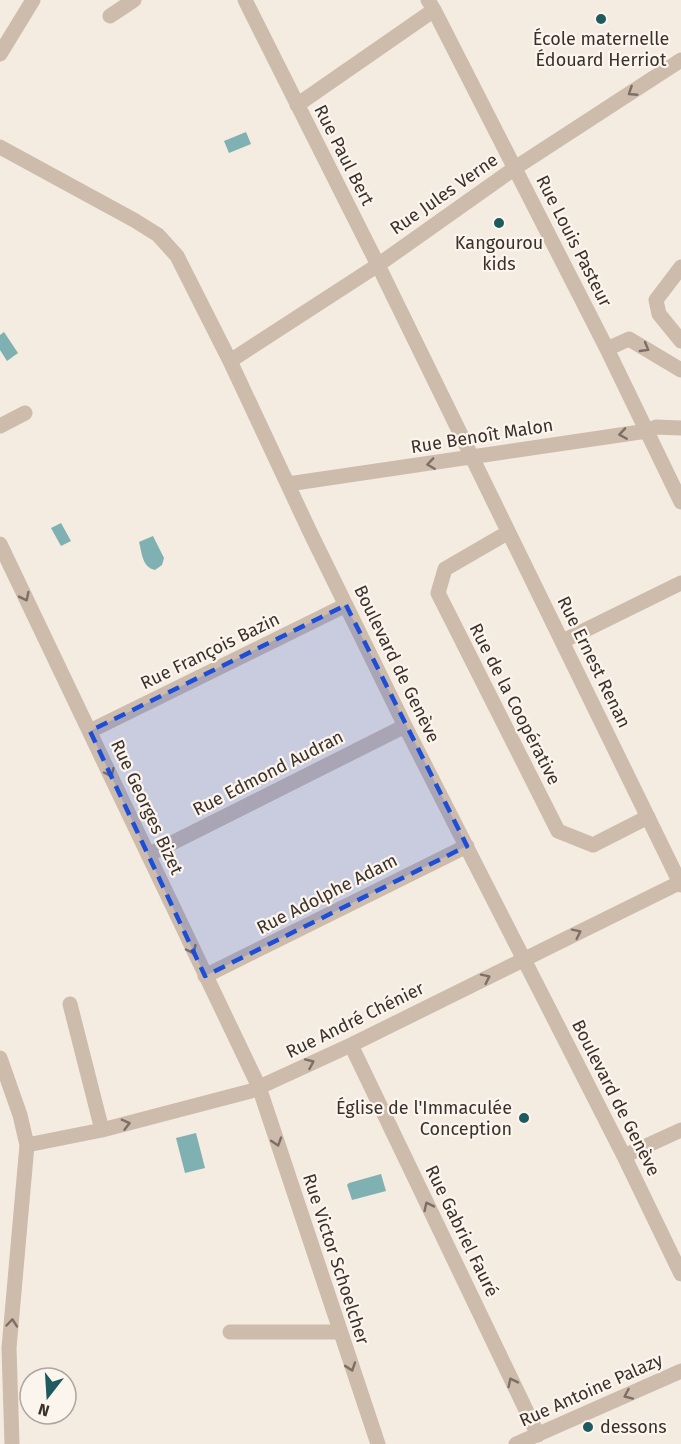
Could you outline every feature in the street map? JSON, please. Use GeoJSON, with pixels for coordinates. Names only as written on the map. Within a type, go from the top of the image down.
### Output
{"type":"FeatureCollection","features":[{"type":"Feature","properties":{"kind":"street"},"geometry":{"type":"LineString","coordinates":[[0,54],[33,0]]}},
{"type":"Feature","properties":{"kind":"street"},"geometry":{"type":"LineString","coordinates":[[110,16],[134,0]]}},
{"type":"Feature","properties":{"kind":"street","name":"Rue Paul Bert"},"geometry":{"type":"LineString","coordinates":[[244,0],[378,265],[472,458]]}},
{"type":"Feature","properties":{"kind":"street"},"geometry":{"type":"LineString","coordinates":[[297,105],[431,5]]}},
{"type":"Feature","properties":{"kind":"street","name":"Rue Louis Pasteur"},"geometry":{"type":"LineString","coordinates":[[431,5],[607,349],[681,501]]}},
{"type":"Feature","properties":{"kind":"street","name":"Rue Jules Verne"},"geometry":{"type":"LineString","coordinates":[[230,361],[378,265],[515,168],[681,60]]}},
{"type":"Feature","properties":{"kind":"street","name":"Boulevard de Genève"},"geometry":{"type":"LineString","coordinates":[[0,147],[134,220],[158,235],[177,256],[230,361],[405,726],[525,959],[681,1274]]}},
{"type":"Feature","properties":{"kind":"street"},"geometry":{"type":"LineString","coordinates":[[681,267],[656,300],[659,314],[681,341]]}},
{"type":"Feature","properties":{"kind":"street"},"geometry":{"type":"LineString","coordinates":[[607,349],[629,339],[681,370]]}},
{"type":"Feature","properties":{"kind":"street"},"geometry":{"type":"LineString","coordinates":[[0,426],[25,413]]}},
{"type":"Feature","properties":{"kind":"street","name":"Rue Benoît Malon"},"geometry":{"type":"LineString","coordinates":[[288,484],[647,431],[656,427],[681,428]]}},
{"type":"Feature","properties":{"kind":"street","name":"Rue Ernest Renan"},"geometry":{"type":"LineString","coordinates":[[472,458],[681,883]]}},
{"type":"Feature","properties":{"kind":"street","name":"Rue de la Coopérative"},"geometry":{"type":"LineString","coordinates":[[507,532],[445,569],[438,593],[558,831],[593,845],[648,817]]}},
{"type":"Feature","properties":{"kind":"street","name":"Rue Georges Bizet"},"geometry":{"type":"LineString","coordinates":[[0,544],[259,1087]]}},
{"type":"Feature","properties":{"kind":"street"},"geometry":{"type":"LineString","coordinates":[[563,641],[681,583]]}},
{"type":"Feature","properties":{"kind":"street","name":"Rue François Bazin"},"geometry":{"type":"LineString","coordinates":[[90,731],[346,605]]}},
{"type":"Feature","properties":{"kind":"street","name":"Rue Edmond Audran"},"geometry":{"type":"LineString","coordinates":[[148,855],[405,726]]}},
{"type":"Feature","properties":{"kind":"street","name":"Rue Adolphe Adam"},"geometry":{"type":"LineString","coordinates":[[205,976],[466,846]]}},
{"type":"Feature","properties":{"kind":"street","name":"Rue André Chénier"},"geometry":{"type":"LineString","coordinates":[[27,1145],[102,1130],[251,1091],[351,1045],[681,883]]}},
{"type":"Feature","properties":{"kind":"street"},"geometry":{"type":"LineString","coordinates":[[70,1004],[102,1130]]}},
{"type":"Feature","properties":{"kind":"street","name":"Rue Gabriel Fauré"},"geometry":{"type":"LineString","coordinates":[[351,1045],[538,1434]]}},
{"type":"Feature","properties":{"kind":"street"},"geometry":{"type":"LineString","coordinates":[[0,1058],[20,1115],[27,1145],[9,1348],[12,1444]]}},
{"type":"Feature","properties":{"kind":"street","name":"Rue Victor Schoelcher"},"geometry":{"type":"LineString","coordinates":[[259,1087],[378,1444]]}},
{"type":"Feature","properties":{"kind":"street"},"geometry":{"type":"LineString","coordinates":[[624,1156],[681,1130]]}},
{"type":"Feature","properties":{"kind":"street"},"geometry":{"type":"LineString","coordinates":[[230,1332],[339,1332]]}},
{"type":"Feature","properties":{"kind":"street","name":"Rue Antoine Palazy"},"geometry":{"type":"LineString","coordinates":[[516,1444],[681,1371]]}},
{"type":"Feature","properties":{"kind":"highlighted area"},"geometry":{"type":"Polygon","coordinates":[[[346,605],[467,846],[205,976],[90,731],[346,605]]]}},
{"type":"Feature","properties":{"kind":"water"},"geometry":{"type":"Polygon","coordinates":[[[246,132],[251,144],[229,153],[224,141],[246,132]]]}},
{"type":"Feature","properties":{"kind":"water"},"geometry":{"type":"Polygon","coordinates":[[[4,332],[18,353],[7,361],[0,350],[0,335],[4,332]]]}},
{"type":"Feature","properties":{"kind":"water"},"geometry":{"type":"Polygon","coordinates":[[[61,523],[71,541],[61,546],[51,528],[61,523]]]}},
{"type":"Feature","properties":{"kind":"water"},"geometry":{"type":"Polygon","coordinates":[[[153,536],[164,558],[162,565],[155,570],[145,563],[139,542],[153,536]]]}},
{"type":"Feature","properties":{"kind":"water"},"geometry":{"type":"Polygon","coordinates":[[[196,1133],[205,1168],[185,1173],[176,1138],[196,1133]]]}},
{"type":"Feature","properties":{"kind":"water"},"geometry":{"type":"Polygon","coordinates":[[[381,1174],[386,1191],[352,1200],[347,1185],[349,1183],[381,1174]]]}},
{"type":"Feature","properties":{"kind":"place","name":"École maternelle Édouard Herriot"},"geometry":{"type":"Point","coordinates":[601,19]}},
{"type":"Feature","properties":{"kind":"place","name":"Kangourou kids"},"geometry":{"type":"Point","coordinates":[499,223]}},
{"type":"Feature","properties":{"kind":"place","name":"Église de l'Immaculée Conception"},"geometry":{"type":"Point","coordinates":[524,1118]}},
{"type":"Feature","properties":{"kind":"place","name":"dessons"},"geometry":{"type":"Point","coordinates":[588,1427]}}]}
